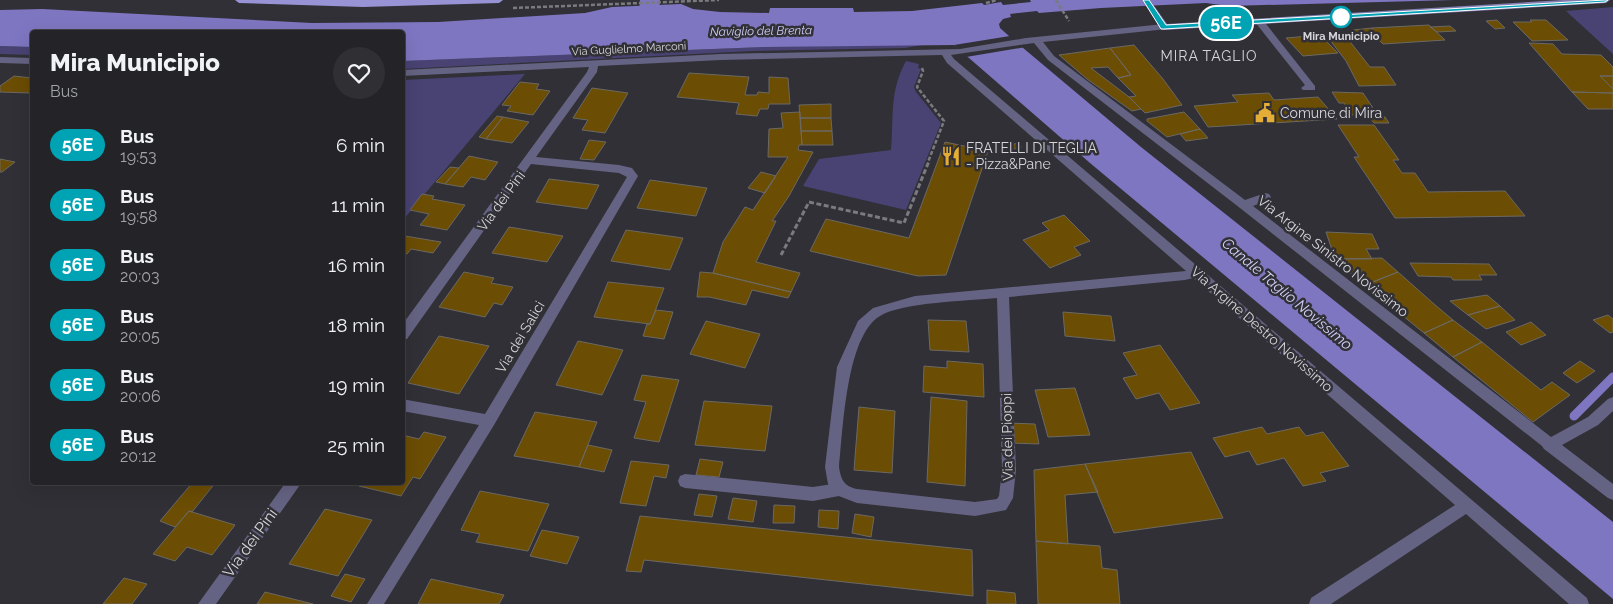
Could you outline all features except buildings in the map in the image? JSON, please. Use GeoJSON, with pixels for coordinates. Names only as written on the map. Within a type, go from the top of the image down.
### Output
{"type":"FeatureCollection","features":[{"type":"Feature","properties":{"kind":"main road"},"geometry":{"type":"LineString","coordinates":[[239,0],[400,4],[499,0]]}},
{"type":"Feature","properties":{"kind":"street"},"geometry":{"type":"LineString","coordinates":[[1146,0],[1164,27],[1606,0]]}},
{"type":"Feature","properties":{"kind":"street"},"geometry":{"type":"LineString","coordinates":[[1260,22],[1312,88],[1306,88]]}},
{"type":"Feature","properties":{"kind":"street","name":"Via Guglielmo Marconi"},"geometry":{"type":"LineString","coordinates":[[405,73],[793,54],[960,52],[1019,42],[1164,27]]}},
{"type":"Feature","properties":{"kind":"street","name":"Via Argine Sinistro Novissimo"},"geometry":{"type":"LineString","coordinates":[[1037,41],[1051,58],[1244,205],[1613,493]]}},
{"type":"Feature","properties":{"kind":"street","name":"Via Argine Destro Novissimo"},"geometry":{"type":"LineString","coordinates":[[945,52],[950,60],[1581,604]]}},
{"type":"Feature","properties":{"kind":"street"},"geometry":{"type":"LineString","coordinates":[[0,60],[30,61]]}},
{"type":"Feature","properties":{"kind":"street","name":"Via dei Pini"},"geometry":{"type":"LineString","coordinates":[[405,331],[530,160],[592,72],[594,64]]}},
{"type":"Feature","properties":{"kind":"street","name":"Via dei Salici"},"geometry":{"type":"LineString","coordinates":[[375,604],[489,421],[634,176],[628,171],[620,169],[530,160]]}},
{"type":"Feature","properties":{"kind":"street"},"geometry":{"type":"LineString","coordinates":[[1244,205],[1265,197]]}},
{"type":"Feature","properties":{"kind":"street"},"geometry":{"type":"LineString","coordinates":[[839,490],[833,481],[832,467],[844,367],[864,321],[876,311],[915,301],[1185,276],[1196,272]]}},
{"type":"Feature","properties":{"kind":"street","name":"Via dei Pioppi"},"geometry":{"type":"LineString","coordinates":[[685,481],[813,494],[839,490],[858,496],[975,509],[1001,505],[1006,498],[1009,470],[1003,294]]}},
{"type":"Feature","properties":{"kind":"street"},"geometry":{"type":"LineString","coordinates":[[1550,445],[1592,421],[1613,403]]}},
{"type":"Feature","properties":{"kind":"street"},"geometry":{"type":"LineString","coordinates":[[405,406],[489,421]]}},
{"type":"Feature","properties":{"kind":"street","name":"Via dei Pini"},"geometry":{"type":"LineString","coordinates":[[206,604],[293,485]]}},
{"type":"Feature","properties":{"kind":"street"},"geometry":{"type":"LineString","coordinates":[[1317,604],[1466,506]]}},
{"type":"Feature","properties":{"kind":"path"},"geometry":{"type":"LineString","coordinates":[[580,5],[581,0]]}},
{"type":"Feature","properties":{"kind":"path"},"geometry":{"type":"LineString","coordinates":[[605,6],[719,0]]}},
{"type":"Feature","properties":{"kind":"path"},"geometry":{"type":"LineString","coordinates":[[986,3],[997,0]]}},
{"type":"Feature","properties":{"kind":"path"},"geometry":{"type":"LineString","coordinates":[[1056,0],[1068,20]]}},
{"type":"Feature","properties":{"kind":"path"},"geometry":{"type":"LineString","coordinates":[[781,255],[809,202],[904,223],[944,121],[917,87],[923,71],[920,65]]}},
{"type":"Feature","properties":{"kind":"shaded area"},"geometry":{"type":"Polygon","coordinates":[[[1613,7],[1613,54],[1566,11],[1613,7]]]}},
{"type":"Feature","properties":{"kind":"shaded area"},"geometry":{"type":"Polygon","coordinates":[[[922,45],[905,48],[753,51],[405,69],[405,61],[765,47],[922,45]]]}},
{"type":"Feature","properties":{"kind":"shaded area"},"geometry":{"type":"Polygon","coordinates":[[[0,46],[30,47],[30,55],[0,54],[0,46]]]}},
{"type":"Feature","properties":{"kind":"shaded area"},"geometry":{"type":"Polygon","coordinates":[[[906,61],[919,64],[918,68],[921,69],[914,87],[941,123],[906,210],[803,186],[819,159],[891,150],[893,104],[897,83],[906,61]]]}},
{"type":"Feature","properties":{"kind":"shaded area"},"geometry":{"type":"Polygon","coordinates":[[[525,74],[405,218],[405,80],[525,74]]]}},
{"type":"Feature","properties":{"kind":"water"},"geometry":{"type":"Polygon","coordinates":[[[1030,0],[1454,0],[1228,6],[1206,3],[1039,13],[1037,11],[1010,14],[1011,17],[1003,19],[999,24],[1000,28],[1009,36],[1141,147],[1613,522],[1613,599],[1090,163],[954,45],[765,47],[405,61],[405,30],[30,30],[30,47],[0,46],[0,10],[42,9],[312,23],[438,22],[585,13],[612,7],[681,4],[693,9],[720,12],[769,13],[770,8],[853,8],[854,12],[912,11],[982,3],[984,5],[1001,2],[1003,5],[1031,2],[1030,0]]]}},
{"type":"Feature","properties":{"kind":"pier"},"geometry":{"type":"Polygon","coordinates":[[[1010,36],[1026,47],[966,57],[954,45],[1010,36]]]}},
{"type":"Feature","properties":{"kind":"waterway"},"geometry":{"type":"LineString","coordinates":[[647,34],[650,0]]}},
{"type":"Feature","properties":{"kind":"waterway"},"geometry":{"type":"LineString","coordinates":[[1574,416],[1613,377]]}},
{"type":"Feature","properties":{"kind":"bus line","name":"56E"},"geometry":{"type":"LineString","coordinates":[[1146,0],[1164,27],[1605,0]]}},
{"type":"Feature","properties":{"kind":"place","name":"Mira Municipio"},"geometry":{"type":"Point","coordinates":[1341,17]}},
{"type":"Feature","properties":{"kind":"place","name":"Comune di Mira"},"geometry":{"type":"Point","coordinates":[1265,113]}},
{"type":"Feature","properties":{"kind":"place","name":"FRATELLI DI TEGLIA - Pizza&Pane"},"geometry":{"type":"Point","coordinates":[951,156]}},
{"type":"Feature","properties":{"kind":"district","name":"MIRA TAGLIO"},"geometry":{"type":"Point","coordinates":[1209,56]}},
{"type":"Feature","properties":{"kind":"water label","name":"Naviglio del Brenta"},"geometry":{"type":"Point","coordinates":[761,31]}},
{"type":"Feature","properties":{"kind":"water label","name":"Canale Taglio Novissimo"},"geometry":{"type":"Point","coordinates":[1287,294]}}]}
